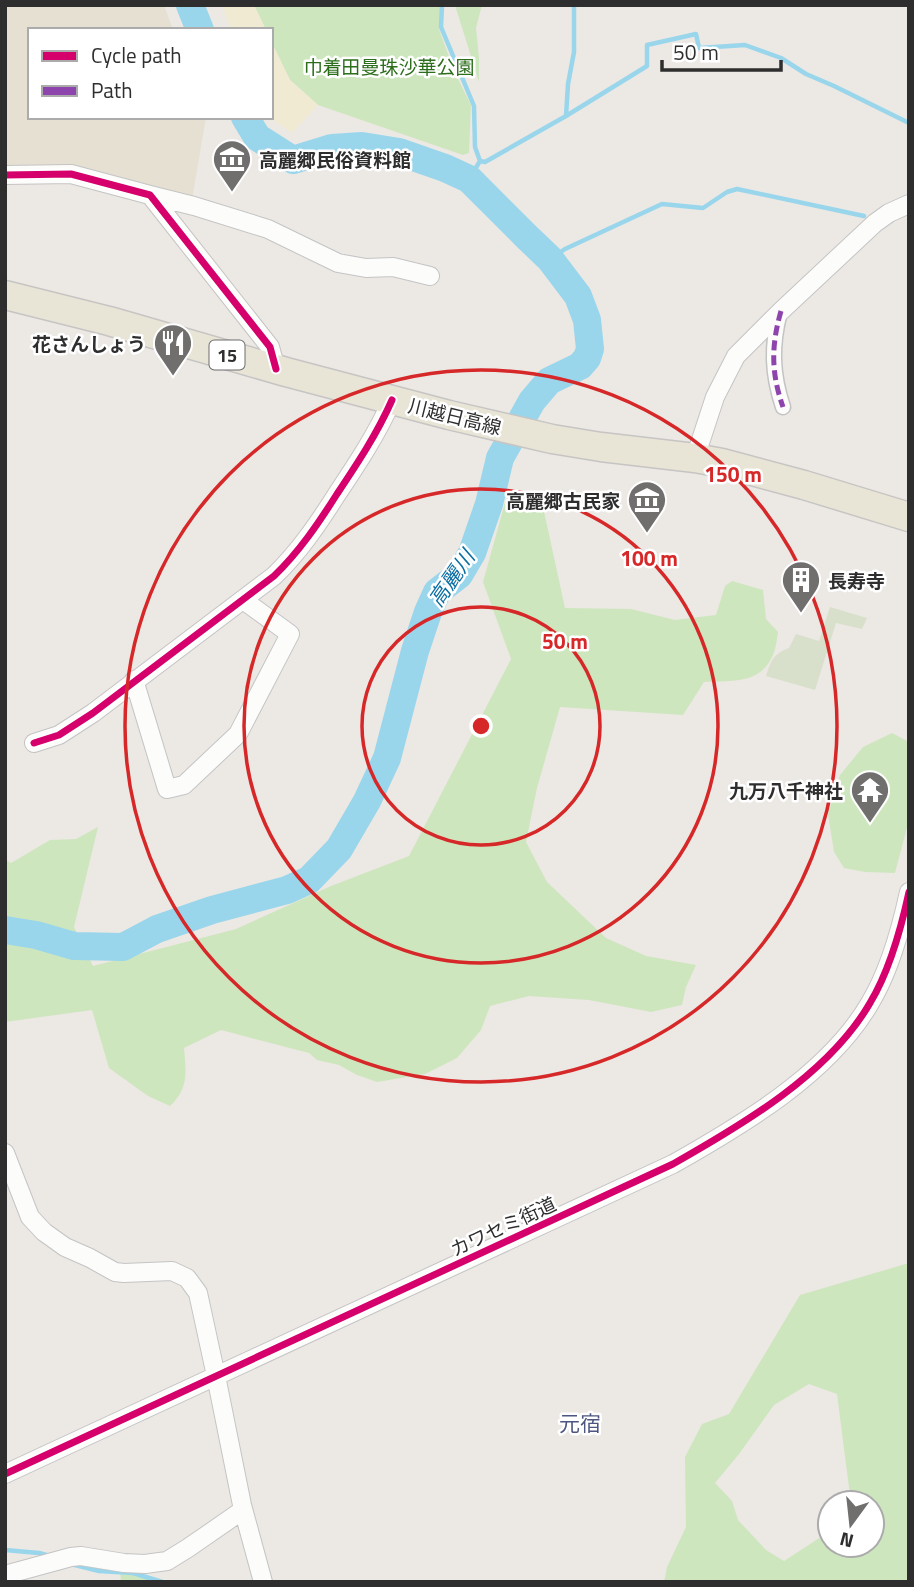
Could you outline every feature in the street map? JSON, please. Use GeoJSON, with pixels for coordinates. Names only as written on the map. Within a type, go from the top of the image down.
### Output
{"type":"FeatureCollection","features":[{"type":"Feature","properties":{"kind":"main road","name":"川越日高線"},"geometry":{"type":"LineString","coordinates":[[5,295],[449,415],[552,439],[695,457],[804,485],[909,517]]}},
{"type":"Feature","properties":{"kind":"street"},"geometry":{"type":"LineString","coordinates":[[5,175],[71,174],[194,206],[268,229],[338,263],[366,268],[393,267],[430,276]]}},
{"type":"Feature","properties":{"kind":"street"},"geometry":{"type":"LineString","coordinates":[[150,195],[270,347],[276,369]]}},
{"type":"Feature","properties":{"kind":"street"},"geometry":{"type":"LineString","coordinates":[[695,457],[715,397],[736,356],[875,223],[909,204]]}},
{"type":"Feature","properties":{"kind":"street"},"geometry":{"type":"LineString","coordinates":[[781,311],[773,349],[774,369],[783,407]]}},
{"type":"Feature","properties":{"kind":"street"},"geometry":{"type":"LineString","coordinates":[[34,743],[60,735],[93,713],[289,562],[307,539],[381,425],[392,400]]}},
{"type":"Feature","properties":{"kind":"street"},"geometry":{"type":"LineString","coordinates":[[134,680],[167,789],[184,785],[238,734],[289,634],[243,600]]}},
{"type":"Feature","properties":{"kind":"street","name":"カワセミ街道"},"geometry":{"type":"LineString","coordinates":[[5,1474],[673,1164],[735,1129],[795,1085],[821,1062],[854,1026],[870,1004],[885,975],[909,892]]}},
{"type":"Feature","properties":{"kind":"street"},"geometry":{"type":"LineString","coordinates":[[5,1153],[30,1217],[44,1232],[65,1247],[115,1272],[172,1271],[187,1278],[198,1293],[243,1510],[263,1582]]}},
{"type":"Feature","properties":{"kind":"street"},"geometry":{"type":"LineString","coordinates":[[5,1575],[81,1556],[124,1563],[167,1561],[243,1510]]}},
{"type":"Feature","properties":{"kind":"shaded area"},"geometry":{"type":"Polygon","coordinates":[[[5,5],[164,5],[172,28],[28,28],[28,119],[206,119],[192,200],[5,168],[5,5]]]}},
{"type":"Feature","properties":{"kind":"green space","name":"巾着田曼珠沙華公園"},"geometry":{"type":"Polygon","coordinates":[[[254,5],[441,5],[439,29],[454,71],[471,105],[469,153],[463,155],[318,105],[290,80],[273,45],[273,28],[265,28],[254,5]]]}},
{"type":"Feature","properties":{"kind":"green space"},"geometry":{"type":"Polygon","coordinates":[[[455,5],[482,5],[476,28],[479,82],[455,5]]]}},
{"type":"Feature","properties":{"kind":"green space"},"geometry":{"type":"Polygon","coordinates":[[[540,493],[565,608],[631,609],[675,620],[716,615],[725,586],[732,581],[763,590],[766,619],[778,632],[773,655],[761,672],[744,679],[704,682],[683,715],[560,707],[537,788],[526,842],[547,882],[606,938],[646,956],[696,965],[686,987],[682,1005],[651,1012],[589,1000],[529,996],[490,1006],[481,1030],[457,1058],[425,1074],[377,1082],[339,1065],[317,1060],[309,1053],[221,1030],[184,1048],[183,1086],[170,1106],[148,1096],[109,1068],[92,1010],[5,1022],[5,859],[11,863],[50,840],[76,839],[98,827],[74,927],[93,966],[236,929],[331,886],[409,856],[511,659],[483,582],[506,499],[540,493]]]}},
{"type":"Feature","properties":{"kind":"green space"},"geometry":{"type":"Polygon","coordinates":[[[830,607],[867,618],[862,629],[836,623],[815,690],[766,676],[773,659],[789,648],[796,634],[819,641],[830,607]]]}},
{"type":"Feature","properties":{"kind":"green space"},"geometry":{"type":"Polygon","coordinates":[[[892,733],[909,742],[909,820],[895,873],[844,868],[834,852],[828,814],[840,775],[863,747],[892,733]]]}},
{"type":"Feature","properties":{"kind":"green space"},"geometry":{"type":"Polygon","coordinates":[[[909,1263],[909,1582],[664,1582],[667,1567],[686,1527],[685,1457],[702,1424],[729,1414],[800,1295],[909,1263]],[[809,1384],[774,1405],[715,1483],[732,1501],[738,1520],[766,1550],[784,1561],[816,1540],[816,1559],[886,1559],[886,1489],[849,1489],[837,1394],[809,1384]]]}},
{"type":"Feature","properties":{"kind":"green space"},"geometry":{"type":"Polygon","coordinates":[[[130,1571],[172,1582],[121,1582],[120,1572],[130,1571]]]}},
{"type":"Feature","properties":{"kind":"sand"},"geometry":{"type":"Polygon","coordinates":[[[222,5],[254,5],[265,28],[230,28],[222,5]]]}},
{"type":"Feature","properties":{"kind":"sand"},"geometry":{"type":"Polygon","coordinates":[[[273,45],[290,80],[318,105],[292,133],[272,119],[273,45]]]}},
{"type":"Feature","properties":{"kind":"waterway","name":"高麗川"},"geometry":{"type":"LineString","coordinates":[[190,5],[199,28]]}},
{"type":"Feature","properties":{"kind":"waterway"},"geometry":{"type":"LineString","coordinates":[[442,5],[441,27],[474,106],[475,147],[480,161],[469,179]]}},
{"type":"Feature","properties":{"kind":"waterway"},"geometry":{"type":"LineString","coordinates":[[480,161],[485,162],[566,116],[574,52],[574,5]]}},
{"type":"Feature","properties":{"kind":"waterway"},"geometry":{"type":"LineString","coordinates":[[566,116],[647,66],[647,45],[696,34],[699,48],[745,45],[781,58],[806,74],[909,123]]}},
{"type":"Feature","properties":{"kind":"waterway","name":"高麗川"},"geometry":{"type":"LineString","coordinates":[[5,930],[36,935],[74,946],[123,947],[157,929],[212,910],[287,890],[309,880],[339,849],[367,801],[387,758],[428,612],[437,592],[459,575],[472,553],[489,504],[500,458],[532,401],[549,381],[580,366],[590,349],[587,320],[578,296],[550,259],[469,179],[399,152],[362,146],[332,148],[293,160],[257,137],[246,119]]}},
{"type":"Feature","properties":{"kind":"waterway"},"geometry":{"type":"LineString","coordinates":[[550,259],[565,249],[662,204],[703,208],[727,192],[737,189],[864,216]]}},
{"type":"Feature","properties":{"kind":"waterway"},"geometry":{"type":"LineString","coordinates":[[5,1550],[50,1556]]}},
{"type":"Feature","properties":{"kind":"waterway"},"geometry":{"type":"LineString","coordinates":[[71,1564],[99,1571],[133,1573],[162,1582]]}},
{"type":"Feature","properties":{"kind":"marked path"},"geometry":{"type":"LineString","coordinates":[[781,311],[775,336],[774,359],[776,383],[783,407]]}},
{"type":"Feature","properties":{"kind":"cycle path"},"geometry":{"type":"LineString","coordinates":[[5,175],[71,174],[150,195],[270,347],[276,369]]}},
{"type":"Feature","properties":{"kind":"cycle path"},"geometry":{"type":"LineString","coordinates":[[34,743],[59,735],[93,713],[274,576],[323,516],[380,425],[392,400]]}},
{"type":"Feature","properties":{"kind":"cycle path"},"geometry":{"type":"LineString","coordinates":[[5,1474],[673,1164],[755,1115],[808,1075],[853,1029],[870,1003],[889,963],[909,892]]}},
{"type":"Feature","properties":{"kind":"place","name":"高麗郷民俗資料館"},"geometry":{"type":"Point","coordinates":[232,193]}},
{"type":"Feature","properties":{"kind":"place","name":"花さんしょう"},"geometry":{"type":"Point","coordinates":[173,377]}},
{"type":"Feature","properties":{"kind":"place","name":"高麗郷古民家"},"geometry":{"type":"Point","coordinates":[647,534]}},
{"type":"Feature","properties":{"kind":"place","name":"長寿寺"},"geometry":{"type":"Point","coordinates":[801,614]}},
{"type":"Feature","properties":{"kind":"place","name":"九万八千神社"},"geometry":{"type":"Point","coordinates":[870,824]}},
{"type":"Feature","properties":{"kind":"district","name":"元宿"},"geometry":{"type":"Point","coordinates":[580,1423]}}]}
